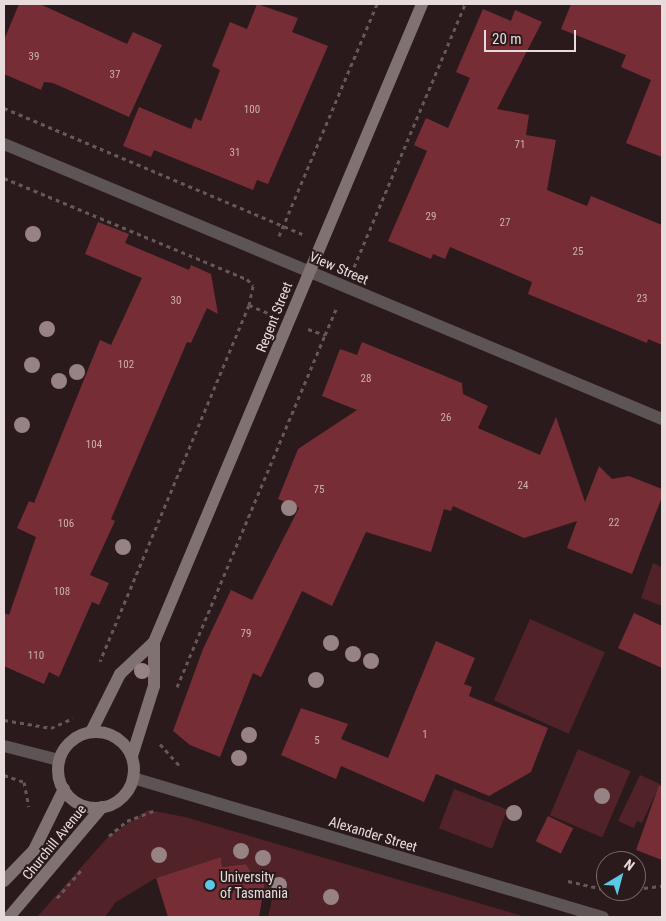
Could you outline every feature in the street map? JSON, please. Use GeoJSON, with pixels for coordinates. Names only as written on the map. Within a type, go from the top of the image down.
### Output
{"type":"FeatureCollection","features":[{"type":"Feature","properties":{"kind":"street","name":"Regent Street"},"geometry":{"type":"LineString","coordinates":[[132,756],[154,686],[154,642],[422,4]]}},
{"type":"Feature","properties":{"kind":"street","name":"View Street"},"geometry":{"type":"LineString","coordinates":[[4,144],[662,420]]}},
{"type":"Feature","properties":{"kind":"street","name":"Regent Street"},"geometry":{"type":"LineString","coordinates":[[91,732],[120,674],[154,642]]}},
{"type":"Feature","properties":{"kind":"street"},"geometry":{"type":"LineString","coordinates":[[91,732],[111,735],[132,756],[134,778],[122,798],[102,807],[80,804],[64,789],[59,760],[71,742],[91,732]]}},
{"type":"Feature","properties":{"kind":"street"},"geometry":{"type":"LineString","coordinates":[[4,746],[59,760]]}},
{"type":"Feature","properties":{"kind":"street","name":"Alexander Street"},"geometry":{"type":"LineString","coordinates":[[134,778],[603,917]]}},
{"type":"Feature","properties":{"kind":"street","name":"Churchill Avenue"},"geometry":{"type":"LineString","coordinates":[[4,881],[34,850],[64,789]]}},
{"type":"Feature","properties":{"kind":"street","name":"Churchill Avenue"},"geometry":{"type":"LineString","coordinates":[[8,917],[102,807]]}},
{"type":"Feature","properties":{"kind":"path"},"geometry":{"type":"LineString","coordinates":[[271,256],[377,4]]}},
{"type":"Feature","properties":{"kind":"path"},"geometry":{"type":"LineString","coordinates":[[189,662],[465,4]]}},
{"type":"Feature","properties":{"kind":"path"},"geometry":{"type":"LineString","coordinates":[[4,108],[321,242]]}},
{"type":"Feature","properties":{"kind":"path"},"geometry":{"type":"LineString","coordinates":[[4,178],[247,279],[253,286],[249,305],[98,666]]}},
{"type":"Feature","properties":{"kind":"path"},"geometry":{"type":"LineString","coordinates":[[249,305],[326,335]]}},
{"type":"Feature","properties":{"kind":"path"},"geometry":{"type":"LineString","coordinates":[[4,720],[51,728],[81,714]]}},
{"type":"Feature","properties":{"kind":"path"},"geometry":{"type":"LineString","coordinates":[[158,740],[180,767]]}},
{"type":"Feature","properties":{"kind":"path"},"geometry":{"type":"LineString","coordinates":[[4,774],[24,782]]}},
{"type":"Feature","properties":{"kind":"path"},"geometry":{"type":"LineString","coordinates":[[102,844],[148,810],[166,812]]}},
{"type":"Feature","properties":{"kind":"path"},"geometry":{"type":"LineString","coordinates":[[51,904],[86,864]]}},
{"type":"Feature","properties":{"kind":"path"},"geometry":{"type":"LineString","coordinates":[[646,888],[662,886]]}},
{"type":"Feature","properties":{"kind":"shaded area"},"geometry":{"type":"Polygon","coordinates":[[[653,563],[662,567],[662,606],[641,598],[653,563]]]}},
{"type":"Feature","properties":{"kind":"shaded area"},"geometry":{"type":"Polygon","coordinates":[[[530,619],[605,652],[569,734],[494,700],[530,619]]]}},
{"type":"Feature","properties":{"kind":"shaded area"},"geometry":{"type":"Polygon","coordinates":[[[578,749],[630,771],[602,838],[550,815],[578,749]]]}},
{"type":"Feature","properties":{"kind":"shaded area"},"geometry":{"type":"Polygon","coordinates":[[[640,775],[660,784],[642,823],[637,821],[634,828],[618,821],[640,775]]]}},
{"type":"Feature","properties":{"kind":"shaded area"},"geometry":{"type":"Polygon","coordinates":[[[454,789],[507,809],[492,849],[439,828],[454,789]]]}},
{"type":"Feature","properties":{"kind":"shaded area","name":"University of Tasmania"},"geometry":{"type":"Polygon","coordinates":[[[148,810],[185,817],[526,917],[268,917],[272,899],[263,897],[266,876],[252,874],[246,864],[222,867],[221,857],[156,878],[116,902],[105,917],[37,917],[108,837],[148,810]]]}},
{"type":"Feature","properties":{"kind":"building"},"geometry":{"type":"Polygon","coordinates":[[[19,4],[40,4],[127,44],[133,32],[162,45],[129,117],[53,83],[44,82],[41,90],[4,74],[4,40],[19,4]]]}},
{"type":"Feature","properties":{"kind":"building"},"geometry":{"type":"Polygon","coordinates":[[[257,4],[298,18],[292,32],[328,46],[268,184],[257,180],[253,190],[154,150],[151,157],[123,146],[139,107],[191,129],[195,118],[201,121],[220,70],[212,66],[230,22],[247,29],[257,4]]]}},
{"type":"Feature","properties":{"kind":"building"},"geometry":{"type":"Polygon","coordinates":[[[571,4],[662,4],[662,157],[626,143],[651,80],[621,67],[626,55],[561,29],[571,4]]]}},
{"type":"Feature","properties":{"kind":"building"},"geometry":{"type":"Polygon","coordinates":[[[483,9],[511,21],[515,10],[542,22],[497,109],[529,115],[526,135],[556,140],[547,190],[587,206],[591,196],[662,225],[662,345],[648,339],[647,343],[528,294],[532,282],[450,247],[445,259],[433,254],[431,259],[388,241],[427,151],[414,145],[426,118],[448,128],[470,78],[456,72],[483,9]]]}},
{"type":"Feature","properties":{"kind":"building"},"geometry":{"type":"Polygon","coordinates":[[[98,222],[129,234],[125,243],[189,270],[191,265],[211,274],[218,314],[207,308],[191,343],[187,342],[111,519],[115,521],[90,575],[109,583],[99,605],[92,602],[59,677],[49,672],[44,684],[4,666],[4,613],[9,615],[36,537],[17,528],[29,501],[34,503],[100,340],[111,345],[142,278],[85,254],[98,222]]]}},
{"type":"Feature","properties":{"kind":"building"},"geometry":{"type":"Polygon","coordinates":[[[362,342],[462,383],[463,394],[488,406],[478,428],[540,455],[556,417],[585,502],[599,466],[612,479],[629,476],[662,489],[662,497],[632,574],[567,548],[577,521],[524,538],[453,506],[451,511],[444,509],[431,552],[366,532],[332,606],[302,591],[261,677],[253,673],[220,757],[190,745],[173,731],[203,649],[231,590],[252,600],[299,508],[278,499],[298,449],[357,410],[322,396],[340,349],[357,355],[362,342]]]}},
{"type":"Feature","properties":{"kind":"building"},"geometry":{"type":"Polygon","coordinates":[[[634,613],[662,626],[662,668],[618,648],[634,613]]]}},
{"type":"Feature","properties":{"kind":"building"},"geometry":{"type":"Polygon","coordinates":[[[436,641],[475,658],[464,684],[472,687],[469,696],[548,728],[531,772],[489,796],[436,774],[424,802],[341,766],[336,779],[281,755],[301,708],[348,724],[341,739],[388,758],[436,641]]]}},
{"type":"Feature","properties":{"kind":"building"},"geometry":{"type":"Polygon","coordinates":[[[659,785],[662,786],[662,860],[646,854],[646,851],[636,850],[659,785]]]}},
{"type":"Feature","properties":{"kind":"building"},"geometry":{"type":"Polygon","coordinates":[[[548,816],[573,828],[561,853],[536,841],[548,816]]]}},
{"type":"Feature","properties":{"kind":"building"},"geometry":{"type":"Polygon","coordinates":[[[221,857],[222,867],[246,864],[252,874],[266,876],[259,917],[168,917],[156,878],[221,857]]]}},
{"type":"Feature","properties":{"kind":"place","name":"University of Tasmania"},"geometry":{"type":"Point","coordinates":[210,885]}}]}
